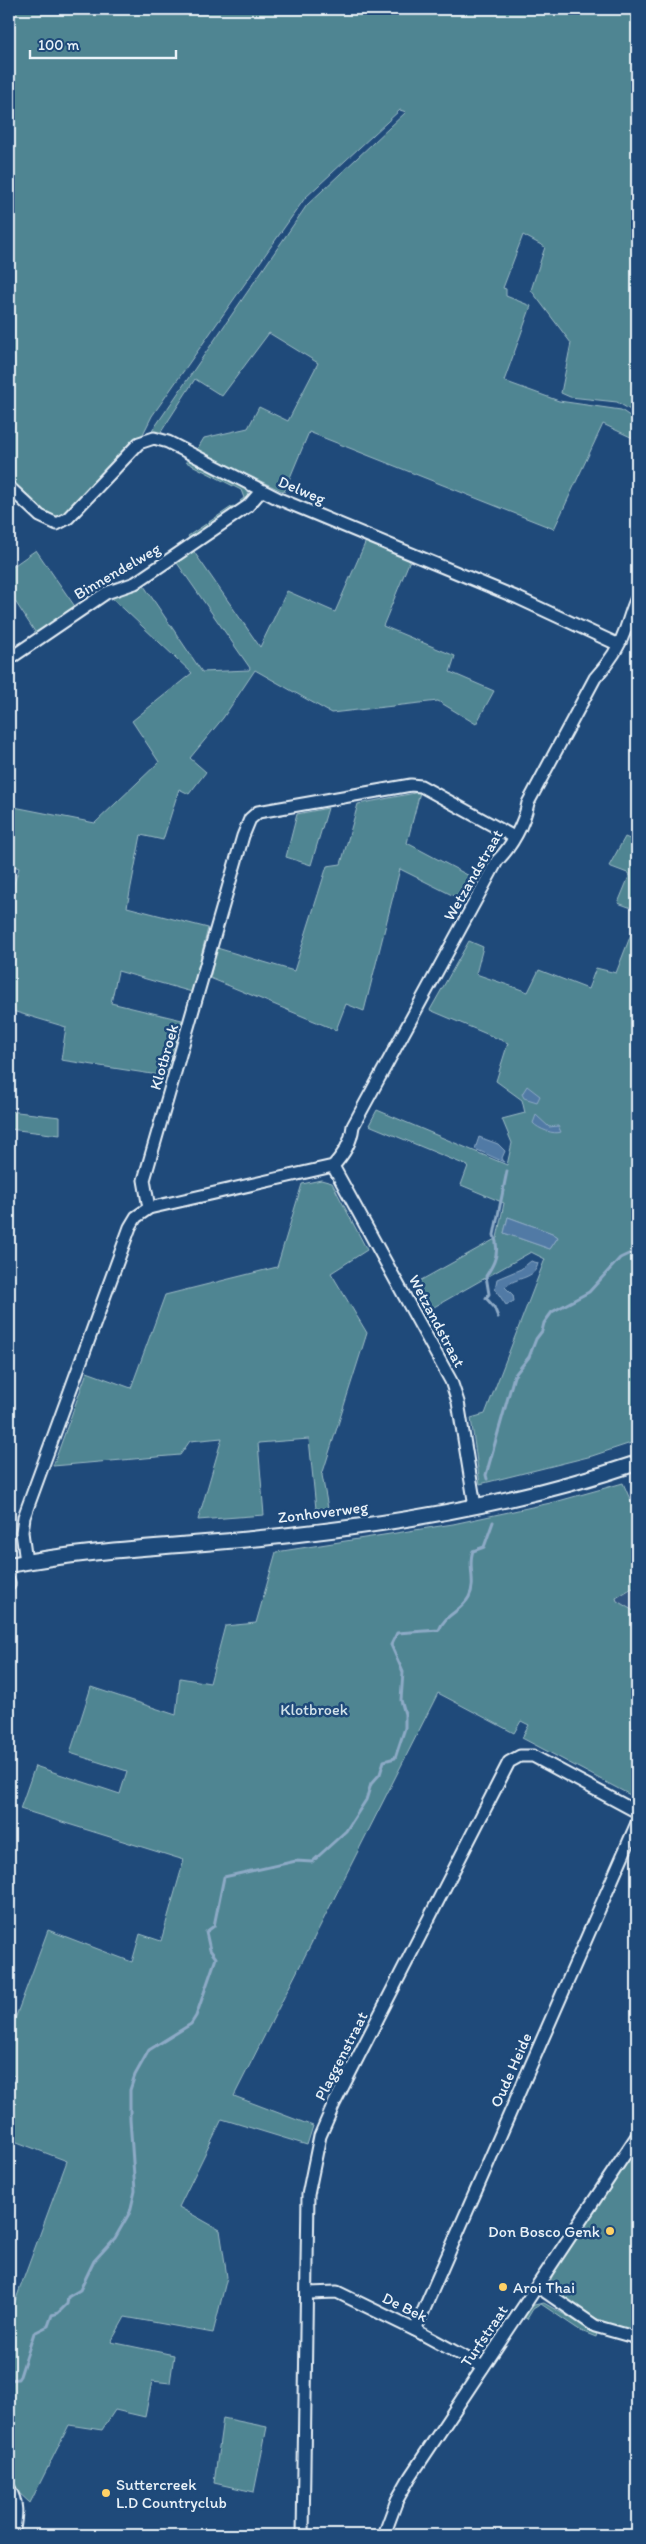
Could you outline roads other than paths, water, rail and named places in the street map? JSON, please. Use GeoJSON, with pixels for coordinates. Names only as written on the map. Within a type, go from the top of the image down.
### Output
{"type":"FeatureCollection","features":[{"type":"Feature","properties":{"kind":"street","name":"Delweg"},"geometry":{"type":"LineString","coordinates":[[9,487],[40,516],[57,524],[68,518],[139,443],[154,438],[168,442],[261,491],[510,594],[617,644]]}},
{"type":"Feature","properties":{"kind":"street","name":"Binnendelweg"},"geometry":{"type":"LineString","coordinates":[[9,659],[106,593],[135,583],[248,506],[261,491]]}},
{"type":"Feature","properties":{"kind":"street","name":"Wetzandstraat"},"geometry":{"type":"LineString","coordinates":[[474,1506],[458,1402],[451,1381],[334,1166],[344,1154],[352,1138],[353,1126],[496,861],[508,850],[526,817],[528,802],[595,678],[609,662],[637,598]]}},
{"type":"Feature","properties":{"kind":"street","name":"Klotbroek"},"geometry":{"type":"LineString","coordinates":[[149,1208],[144,1180],[243,836],[250,819],[258,812],[411,785],[420,786],[514,837]]}},
{"type":"Feature","properties":{"kind":"street"},"geometry":{"type":"LineString","coordinates":[[26,1562],[22,1532],[24,1517],[130,1227],[136,1217],[149,1208],[334,1166]]}},
{"type":"Feature","properties":{"kind":"street","name":"Zonhoverweg"},"geometry":{"type":"LineString","coordinates":[[9,1565],[167,1544],[290,1535],[395,1520],[474,1506],[637,1463]]}},
{"type":"Feature","properties":{"kind":"street","name":"Plaggenstraat"},"geometry":{"type":"LineString","coordinates":[[303,2535],[308,2195],[320,2136],[334,2104],[510,1762],[520,1756],[533,1756],[637,1812]]}},
{"type":"Feature","properties":{"kind":"street","name":"Oude Heide"},"geometry":{"type":"LineString","coordinates":[[415,2330],[637,1823]]}},
{"type":"Feature","properties":{"kind":"street","name":"Turfstraat"},"geometry":{"type":"LineString","coordinates":[[384,2535],[397,2500],[410,2477],[637,2136]]}},
{"type":"Feature","properties":{"kind":"street"},"geometry":{"type":"LineString","coordinates":[[537,2286],[595,2326],[637,2338]]}},
{"type":"Feature","properties":{"kind":"street","name":"De Bek"},"geometry":{"type":"LineString","coordinates":[[308,2293],[338,2292],[415,2330],[483,2367]]}},
{"type":"Feature","properties":{"kind":"street"},"geometry":{"type":"LineString","coordinates":[[9,2488],[16,2500],[17,2511],[11,2535]]}},
{"type":"Feature","properties":{"kind":"waterway"},"geometry":{"type":"LineString","coordinates":[[498,1317],[494,1307],[486,1298],[489,1294],[486,1276],[496,1257],[497,1246],[494,1235],[507,1171]]}},
{"type":"Feature","properties":{"kind":"waterway"},"geometry":{"type":"LineString","coordinates":[[487,1479],[486,1475],[514,1376],[529,1357],[544,1323],[552,1312],[589,1292],[620,1258],[637,1250]]}},
{"type":"Feature","properties":{"kind":"waterway"},"geometry":{"type":"LineString","coordinates":[[9,2380],[18,2379],[20,2376],[34,2333],[48,2326],[52,2315],[58,2313],[67,2304],[68,2297],[80,2290],[94,2261],[115,2238],[130,2212],[135,2191],[130,2090],[135,2075],[149,2050],[191,2024],[196,2016],[216,1958],[210,1950],[206,1932],[214,1926],[224,1877],[296,1861],[312,1862],[346,1831],[366,1800],[371,1784],[380,1774],[384,1761],[395,1758],[405,1728],[405,1714],[401,1700],[403,1672],[391,1645],[397,1633],[439,1630],[445,1620],[466,1602],[472,1586],[471,1557],[473,1551],[484,1547],[493,1522]]}},
{"type":"Feature","properties":{"kind":"place","name":"Don Bosco Genk"},"geometry":{"type":"Point","coordinates":[610,2231]}},
{"type":"Feature","properties":{"kind":"place","name":"Aroi Thai"},"geometry":{"type":"Point","coordinates":[503,2287]}},
{"type":"Feature","properties":{"kind":"place","name":"Suttercreek L.D Countryclub"},"geometry":{"type":"Point","coordinates":[106,2493]}}]}
